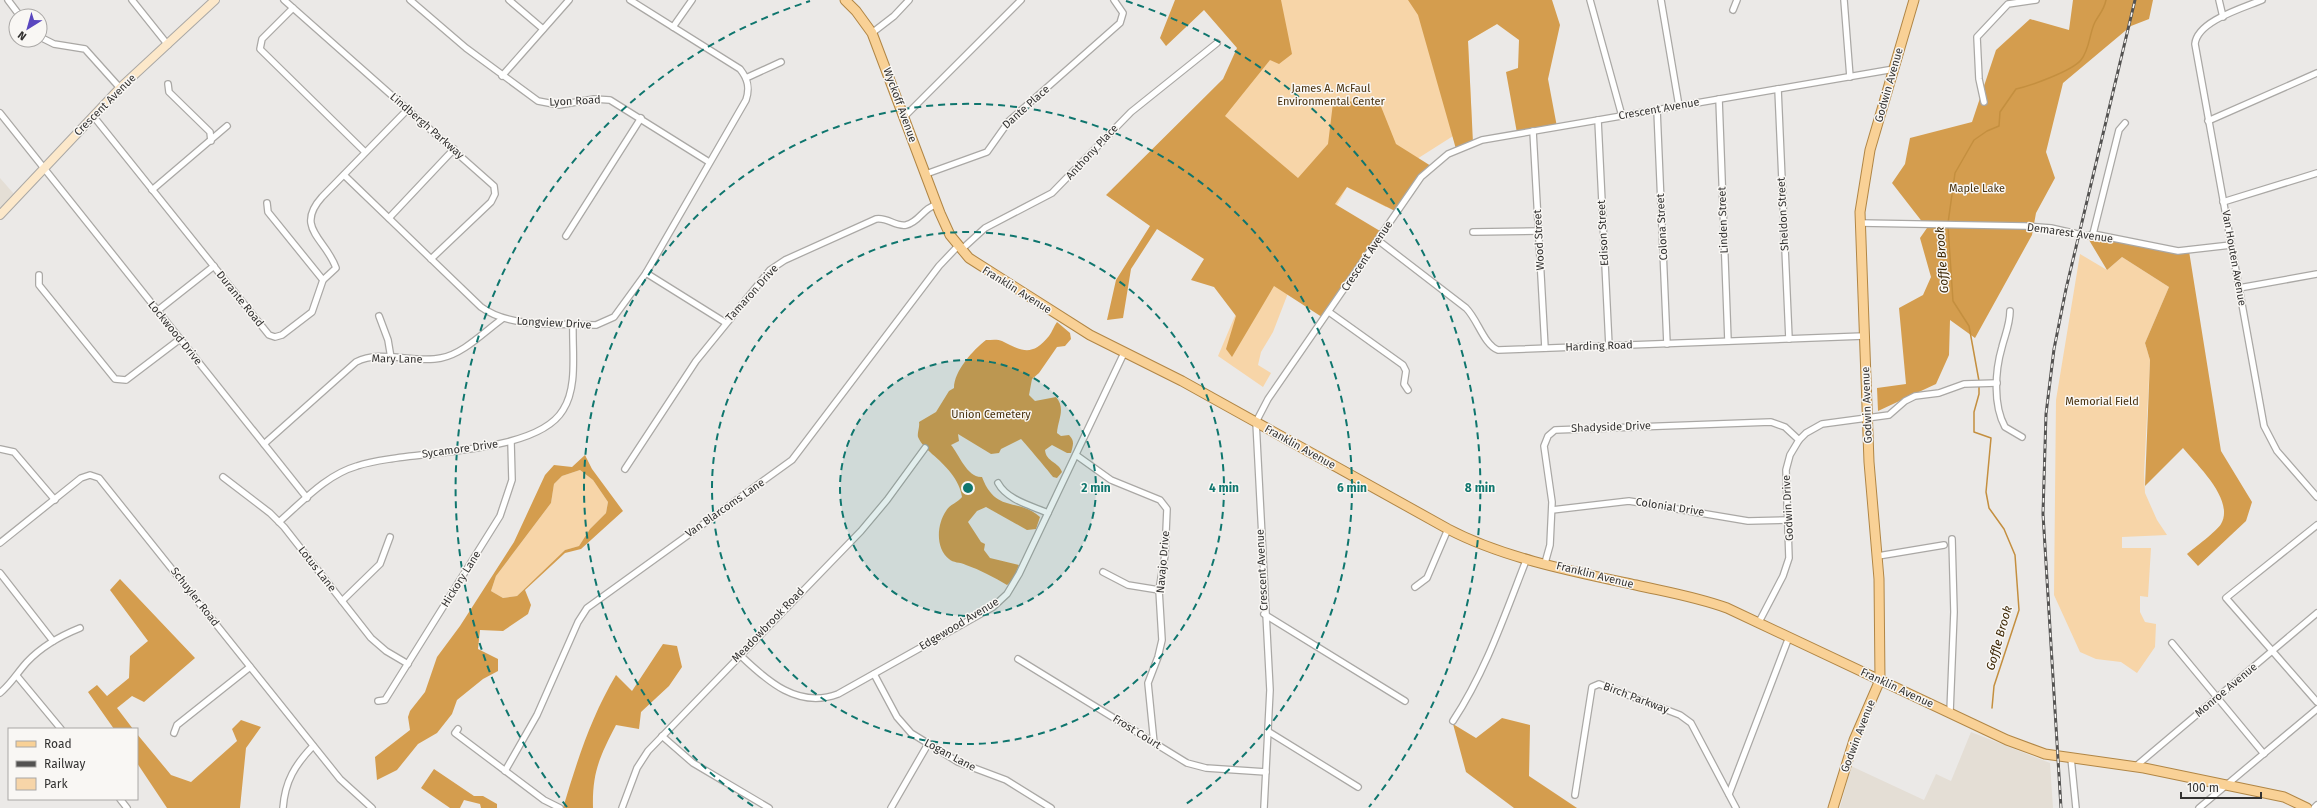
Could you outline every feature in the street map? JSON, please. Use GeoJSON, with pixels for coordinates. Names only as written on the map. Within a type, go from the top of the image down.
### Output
{"type":"FeatureCollection","features":[{"type":"Feature","properties":{"kind":"main road","name":"Crescent Avenue"},"geometry":{"type":"LineString","coordinates":[[0,215],[120,88],[168,45],[214,0]]}},
{"type":"Feature","properties":{"kind":"main road","name":"Wyckoff Avenue"},"geometry":{"type":"LineString","coordinates":[[845,0],[856,11],[872,33],[943,218]]}},
{"type":"Feature","properties":{"kind":"main road","name":"Godwin Avenue"},"geometry":{"type":"LineString","coordinates":[[1833,808],[1854,740],[1880,680],[1878,556],[1869,462],[1860,223],[1866,167],[1914,0]]}},
{"type":"Feature","properties":{"kind":"main road","name":"Franklin Avenue"},"geometry":{"type":"LineString","coordinates":[[943,218],[960,248],[978,265],[1076,327],[1124,353],[1169,374],[1448,529],[1480,544],[1545,563],[1694,597],[1727,608],[2027,749],[2071,758],[2136,766],[2226,784],[2284,797],[2307,808]]}},
{"type":"Feature","properties":{"kind":"street"},"geometry":{"type":"LineString","coordinates":[[132,0],[168,45]]}},
{"type":"Feature","properties":{"kind":"street","name":"Lindbergh Parkway"},"geometry":{"type":"LineString","coordinates":[[284,0],[492,182],[495,194],[492,202],[431,259]]}},
{"type":"Feature","properties":{"kind":"street"},"geometry":{"type":"LineString","coordinates":[[509,0],[543,29]]}},
{"type":"Feature","properties":{"kind":"street"},"geometry":{"type":"LineString","coordinates":[[502,76],[569,0]]}},
{"type":"Feature","properties":{"kind":"street"},"geometry":{"type":"LineString","coordinates":[[630,0],[736,66],[746,78],[781,62]]}},
{"type":"Feature","properties":{"kind":"street"},"geometry":{"type":"LineString","coordinates":[[673,27],[692,0]]}},
{"type":"Feature","properties":{"kind":"street"},"geometry":{"type":"LineString","coordinates":[[872,33],[894,16],[909,0]]}},
{"type":"Feature","properties":{"kind":"street"},"geometry":{"type":"LineString","coordinates":[[904,117],[1021,0]]}},
{"type":"Feature","properties":{"kind":"street","name":"Dante Place"},"geometry":{"type":"LineString","coordinates":[[926,174],[987,152],[1009,121],[1120,23],[1123,13],[1114,0]]}},
{"type":"Feature","properties":{"kind":"street"},"geometry":{"type":"LineString","coordinates":[[1590,0],[1622,116]]}},
{"type":"Feature","properties":{"kind":"street"},"geometry":{"type":"LineString","coordinates":[[1660,0],[1679,106]]}},
{"type":"Feature","properties":{"kind":"street"},"geometry":{"type":"LineString","coordinates":[[1733,10],[1737,0]]}},
{"type":"Feature","properties":{"kind":"street"},"geometry":{"type":"LineString","coordinates":[[1844,0],[1850,77]]}},
{"type":"Feature","properties":{"kind":"street"},"geometry":{"type":"LineString","coordinates":[[1984,102],[1978,79],[1977,37],[2008,4],[2036,0]]}},
{"type":"Feature","properties":{"kind":"street"},"geometry":{"type":"LineString","coordinates":[[2219,0],[2223,17]]}},
{"type":"Feature","properties":{"kind":"street","name":"Van Houten Avenue"},"geometry":{"type":"LineString","coordinates":[[2262,0],[2203,27],[2196,37],[2208,121],[2267,434],[2277,451],[2317,497]]}},
{"type":"Feature","properties":{"kind":"street","name":"Lyon Road"},"geometry":{"type":"LineString","coordinates":[[412,1],[502,76],[531,97],[545,104],[559,104],[602,99],[618,104],[709,162]]}},
{"type":"Feature","properties":{"kind":"street"},"geometry":{"type":"LineString","coordinates":[[293,8],[262,39],[260,49],[365,152]]}},
{"type":"Feature","properties":{"kind":"street"},"geometry":{"type":"LineString","coordinates":[[48,41],[54,44],[85,49],[120,88]]}},
{"type":"Feature","properties":{"kind":"street","name":"Anthony Place"},"geometry":{"type":"LineString","coordinates":[[960,248],[985,228],[1052,193],[1131,112],[1217,43]]}},
{"type":"Feature","properties":{"kind":"street","name":"Crescent Avenue"},"geometry":{"type":"LineString","coordinates":[[1264,808],[1270,690],[1264,614],[1256,422],[1268,399],[1379,241],[1417,182],[1438,160],[1471,143],[1894,69]]}},
{"type":"Feature","properties":{"kind":"street"},"geometry":{"type":"LineString","coordinates":[[2208,121],[2317,73]]}},
{"type":"Feature","properties":{"kind":"street","name":"Longview Drive"},"geometry":{"type":"LineString","coordinates":[[344,175],[481,307],[502,318],[520,322],[596,325],[614,317],[646,273],[746,100],[749,89],[746,78]]}},
{"type":"Feature","properties":{"kind":"street"},"geometry":{"type":"LineString","coordinates":[[168,84],[169,92],[210,132],[211,141]]}},
{"type":"Feature","properties":{"kind":"street","name":"Sheldon Street"},"geometry":{"type":"LineString","coordinates":[[1778,89],[1789,339]]}},
{"type":"Feature","properties":{"kind":"street","name":"Linden Street"},"geometry":{"type":"LineString","coordinates":[[1718,99],[1728,341]]}},
{"type":"Feature","properties":{"kind":"street"},"geometry":{"type":"LineString","coordinates":[[344,175],[408,109]]}},
{"type":"Feature","properties":{"kind":"street","name":"Colona Street"},"geometry":{"type":"LineString","coordinates":[[1657,110],[1667,344]]}},
{"type":"Feature","properties":{"kind":"street","name":"Lockwood Drive"},"geometry":{"type":"LineString","coordinates":[[0,113],[307,498]]}},
{"type":"Feature","properties":{"kind":"street","name":"Durante Road"},"geometry":{"type":"LineString","coordinates":[[94,117],[269,334],[275,337],[282,335],[312,312],[323,280],[336,268],[331,255],[313,233],[311,226],[312,210],[322,197],[344,175]]}},
{"type":"Feature","properties":{"kind":"street"},"geometry":{"type":"LineString","coordinates":[[566,236],[641,118]]}},
{"type":"Feature","properties":{"kind":"street","name":"Edison Street"},"geometry":{"type":"LineString","coordinates":[[1598,120],[1609,346]]}},
{"type":"Feature","properties":{"kind":"street"},"geometry":{"type":"LineString","coordinates":[[2093,234],[2119,130],[2125,123]]}},
{"type":"Feature","properties":{"kind":"street"},"geometry":{"type":"LineString","coordinates":[[152,190],[227,126]]}},
{"type":"Feature","properties":{"kind":"street","name":"Wood Street"},"geometry":{"type":"LineString","coordinates":[[1533,131],[1545,348]]}},
{"type":"Feature","properties":{"kind":"street"},"geometry":{"type":"LineString","coordinates":[[389,218],[454,149]]}},
{"type":"Feature","properties":{"kind":"street"},"geometry":{"type":"LineString","coordinates":[[2223,202],[2317,173]]}},
{"type":"Feature","properties":{"kind":"street"},"geometry":{"type":"LineString","coordinates":[[267,204],[268,212],[323,280]]}},
{"type":"Feature","properties":{"kind":"street","name":"Tamaron Drive"},"geometry":{"type":"LineString","coordinates":[[625,469],[696,361],[770,270],[784,260],[876,219],[885,219],[898,225],[908,224],[917,219],[927,208],[937,205]]}},
{"type":"Feature","properties":{"kind":"street","name":"Demarest Avenue"},"geometry":{"type":"LineString","coordinates":[[1860,223],[2025,226],[2050,228],[2086,236],[2093,234],[2178,251],[2231,245]]}},
{"type":"Feature","properties":{"kind":"street"},"geometry":{"type":"LineString","coordinates":[[1473,232],[1539,231]]}},
{"type":"Feature","properties":{"kind":"street","name":"Harding Road"},"geometry":{"type":"LineString","coordinates":[[1379,241],[1466,308],[1477,321],[1486,342],[1493,348],[1500,350],[1864,336]]}},
{"type":"Feature","properties":{"kind":"street","name":"Van Blarcoms Lane"},"geometry":{"type":"LineString","coordinates":[[504,771],[537,715],[578,622],[587,608],[792,460],[939,266],[960,248]]}},
{"type":"Feature","properties":{"kind":"street"},"geometry":{"type":"LineString","coordinates":[[157,310],[214,266]]}},
{"type":"Feature","properties":{"kind":"street"},"geometry":{"type":"LineString","coordinates":[[646,273],[726,323]]}},
{"type":"Feature","properties":{"kind":"street"},"geometry":{"type":"LineString","coordinates":[[2239,288],[2317,274]]}},
{"type":"Feature","properties":{"kind":"street"},"geometry":{"type":"LineString","coordinates":[[39,275],[39,285],[112,377],[118,381],[126,380],[180,339]]}},
{"type":"Feature","properties":{"kind":"street"},"geometry":{"type":"LineString","coordinates":[[2010,311],[2009,326],[1999,364],[1997,383],[1998,402],[2002,422],[2009,430],[2022,437]]}},
{"type":"Feature","properties":{"kind":"street"},"geometry":{"type":"LineString","coordinates":[[1329,312],[1403,365],[1406,371],[1404,384],[1408,390]]}},
{"type":"Feature","properties":{"kind":"street"},"geometry":{"type":"LineString","coordinates":[[379,316],[388,340],[391,358]]}},
{"type":"Feature","properties":{"kind":"street","name":"Mary Lane"},"geometry":{"type":"LineString","coordinates":[[264,444],[356,362],[368,358],[433,359],[450,355],[502,318]]}},
{"type":"Feature","properties":{"kind":"street","name":"Sycamore Drive"},"geometry":{"type":"LineString","coordinates":[[279,522],[338,474],[357,465],[404,456],[511,442],[545,429],[563,411],[571,386],[573,324]]}},
{"type":"Feature","properties":{"kind":"street","name":"Edgewood Avenue"},"geometry":{"type":"LineString","coordinates":[[740,655],[776,685],[803,698],[830,697],[985,612],[1001,601],[1012,586],[1124,353]]}},
{"type":"Feature","properties":{"kind":"street","name":"Godwin Drive"},"geometry":{"type":"LineString","coordinates":[[1759,622],[1783,576],[1789,558],[1786,470],[1790,455],[1799,440],[1806,433],[1822,424],[1889,415],[1905,400],[1915,396],[1939,393],[1964,384],[1997,383]]}},
{"type":"Feature","properties":{"kind":"street","name":"Shadyside Drive"},"geometry":{"type":"LineString","coordinates":[[1545,563],[1550,545],[1552,510],[1551,484],[1544,446],[1548,436],[1561,428],[1771,422],[1785,427],[1799,440]]}},
{"type":"Feature","properties":{"kind":"street","name":"Hickory Lane"},"geometry":{"type":"LineString","coordinates":[[378,701],[385,700],[500,516],[512,480],[513,465],[511,442]]}},
{"type":"Feature","properties":{"kind":"street","name":"Meadowbrook Road"},"geometry":{"type":"LineString","coordinates":[[622,808],[642,759],[662,736],[870,521],[925,448]]}},
{"type":"Feature","properties":{"kind":"street"},"geometry":{"type":"LineString","coordinates":[[0,449],[14,452],[55,500]]}},
{"type":"Feature","properties":{"kind":"street","name":"Navajo Drive"},"geometry":{"type":"LineString","coordinates":[[1076,455],[1110,480],[1160,500],[1166,505],[1165,555],[1159,590],[1162,640],[1158,657],[1148,684],[1154,743]]}},
{"type":"Feature","properties":{"kind":"street","name":"Schuyler Road"},"geometry":{"type":"LineString","coordinates":[[0,543],[85,476],[95,476],[103,480],[313,746],[350,790],[372,808]]}},
{"type":"Feature","properties":{"kind":"street","name":"Lotus Lane"},"geometry":{"type":"LineString","coordinates":[[224,477],[279,522],[377,644],[408,664]]}},
{"type":"Feature","properties":{"kind":"street"},"geometry":{"type":"LineString","coordinates":[[998,483],[1001,489],[1017,500],[1048,513]]}},
{"type":"Feature","properties":{"kind":"street","name":"Colonial Drive"},"geometry":{"type":"LineString","coordinates":[[1552,510],[1629,501],[1748,521],[1788,520]]}},
{"type":"Feature","properties":{"kind":"street"},"geometry":{"type":"LineString","coordinates":[[2317,525],[2226,598],[2317,702]]}},
{"type":"Feature","properties":{"kind":"street"},"geometry":{"type":"LineString","coordinates":[[1416,587],[1427,578],[1448,529]]}},
{"type":"Feature","properties":{"kind":"street"},"geometry":{"type":"LineString","coordinates":[[342,600],[380,564],[390,537]]}},
{"type":"Feature","properties":{"kind":"street"},"geometry":{"type":"LineString","coordinates":[[1950,712],[1954,612],[1952,538]]}},
{"type":"Feature","properties":{"kind":"street"},"geometry":{"type":"LineString","coordinates":[[1878,556],[1944,545]]}},
{"type":"Feature","properties":{"kind":"street"},"geometry":{"type":"LineString","coordinates":[[1453,721],[1481,674],[1527,558]]}},
{"type":"Feature","properties":{"kind":"street"},"geometry":{"type":"LineString","coordinates":[[1102,572],[1128,585],[1159,590]]}},
{"type":"Feature","properties":{"kind":"street"},"geometry":{"type":"LineString","coordinates":[[0,573],[53,641]]}},
{"type":"Feature","properties":{"kind":"street","name":"Monroe Avenue"},"geometry":{"type":"LineString","coordinates":[[2136,766],[2317,613]]}},
{"type":"Feature","properties":{"kind":"street"},"geometry":{"type":"LineString","coordinates":[[1264,614],[1405,701]]}},
{"type":"Feature","properties":{"kind":"street"},"geometry":{"type":"LineString","coordinates":[[0,693],[17,676],[27,662],[53,641],[80,628]]}},
{"type":"Feature","properties":{"kind":"street"},"geometry":{"type":"LineString","coordinates":[[1729,794],[1790,637]]}},
{"type":"Feature","properties":{"kind":"street"},"geometry":{"type":"LineString","coordinates":[[2172,643],[2264,754]]}},
{"type":"Feature","properties":{"kind":"street","name":"Frost Court"},"geometry":{"type":"LineString","coordinates":[[1018,659],[1187,763],[1197,766],[1266,772]]}},
{"type":"Feature","properties":{"kind":"street"},"geometry":{"type":"LineString","coordinates":[[174,733],[177,725],[250,667]]}},
{"type":"Feature","properties":{"kind":"street","name":"Logan Lane"},"geometry":{"type":"LineString","coordinates":[[874,674],[904,726],[928,744],[958,762],[1006,780],[1051,808]]}},
{"type":"Feature","properties":{"kind":"street"},"geometry":{"type":"LineString","coordinates":[[17,676],[60,728]]}},
{"type":"Feature","properties":{"kind":"street","name":"Birch Parkway"},"geometry":{"type":"LineString","coordinates":[[1575,795],[1592,687],[1596,684],[1686,718],[1695,729],[1736,808]]}},
{"type":"Feature","properties":{"kind":"street"},"geometry":{"type":"LineString","coordinates":[[2199,808],[2317,709]]}},
{"type":"Feature","properties":{"kind":"street"},"geometry":{"type":"LineString","coordinates":[[458,729],[455,734],[544,800],[560,808]]}},
{"type":"Feature","properties":{"kind":"street"},"geometry":{"type":"LineString","coordinates":[[1269,732],[1358,788]]}},
{"type":"Feature","properties":{"kind":"street"},"geometry":{"type":"LineString","coordinates":[[662,736],[693,764],[769,808]]}},
{"type":"Feature","properties":{"kind":"street"},"geometry":{"type":"LineString","coordinates":[[891,808],[928,744]]}},
{"type":"Feature","properties":{"kind":"street"},"geometry":{"type":"LineString","coordinates":[[283,808],[288,778],[297,763],[313,746]]}},
{"type":"Feature","properties":{"kind":"street"},"geometry":{"type":"LineString","coordinates":[[2071,758],[2076,808]]}},
{"type":"Feature","properties":{"kind":"street"},"geometry":{"type":"LineString","coordinates":[[121,800],[127,808]]}},
{"type":"Feature","properties":{"kind":"street"},"geometry":{"type":"LineString","coordinates":[[2314,808],[2317,805]]}},
{"type":"Feature","properties":{"kind":"shaded area"},"geometry":{"type":"Polygon","coordinates":[[[0,178],[14,194],[0,208],[0,178]]]}},
{"type":"Feature","properties":{"kind":"shaded area"},"geometry":{"type":"Polygon","coordinates":[[[1971,732],[2050,763],[2053,808],[1840,808],[1851,766],[1924,800],[1936,774],[1951,781],[1971,732]]]}},
{"type":"Feature","properties":{"kind":"green space"},"geometry":{"type":"Polygon","coordinates":[[[1175,0],[1281,0],[1292,54],[1279,64],[1270,60],[1225,116],[1298,178],[1328,144],[1333,103],[1378,99],[1396,144],[1431,166],[1397,212],[1347,187],[1335,204],[1385,234],[1325,319],[1274,286],[1232,357],[1226,349],[1236,316],[1214,287],[1191,280],[1204,259],[1157,229],[1131,269],[1123,318],[1107,320],[1116,280],[1150,226],[1106,195],[1223,79],[1237,48],[1204,10],[1166,46],[1160,38],[1175,0]]]}},
{"type":"Feature","properties":{"kind":"green space","name":"James A. McFaul Environmental Center"},"geometry":{"type":"Polygon","coordinates":[[[1202,0],[1514,0],[1497,24],[1468,41],[1472,124],[1409,164],[1386,207],[1347,187],[1290,288],[1273,332],[1261,352],[1258,365],[1271,373],[1263,387],[1218,356],[1240,304],[1206,278],[1226,93],[1248,49],[1202,0]]]}},
{"type":"Feature","properties":{"kind":"green space"},"geometry":{"type":"Polygon","coordinates":[[[1408,0],[1552,0],[1560,25],[1548,79],[1557,127],[1517,133],[1506,72],[1518,68],[1519,40],[1497,24],[1468,41],[1473,143],[1456,149],[1418,15],[1408,0]]]}},
{"type":"Feature","properties":{"kind":"green space","name":"Maple Lake"},"geometry":{"type":"Polygon","coordinates":[[[2073,0],[2153,0],[2149,19],[2131,26],[2063,83],[2046,152],[2055,178],[2036,213],[2032,235],[1975,338],[1950,320],[1949,355],[1936,384],[1878,411],[1877,388],[1906,384],[1899,308],[1923,295],[1931,277],[1920,238],[1927,228],[1892,183],[1905,164],[1910,138],[1972,122],[1996,50],[2030,19],[2069,30],[2073,0]]]}},
{"type":"Feature","properties":{"kind":"green space"},"geometry":{"type":"Polygon","coordinates":[[[2086,235],[2189,251],[2221,451],[2252,502],[2246,521],[2198,566],[2187,554],[2219,527],[2224,515],[2223,504],[2212,483],[2183,448],[2145,486],[2150,360],[2145,343],[2169,287],[2122,257],[2107,270],[2086,235]]]}},
{"type":"Feature","properties":{"kind":"green space","name":"Memorial Field"},"geometry":{"type":"Polygon","coordinates":[[[2080,254],[2107,270],[2122,257],[2169,287],[2145,343],[2150,360],[2144,473],[2145,493],[2157,520],[2167,535],[2122,537],[2122,548],[2151,548],[2148,597],[2140,596],[2140,612],[2145,622],[2156,624],[2155,647],[2137,673],[2121,662],[2096,659],[2080,652],[2054,595],[2056,400],[2080,254]]]}},
{"type":"Feature","properties":{"kind":"green space","name":"Union Cemetery"},"geometry":{"type":"Polygon","coordinates":[[[1057,322],[1070,333],[1071,339],[1065,346],[1057,347],[1039,373],[1032,379],[1029,395],[1035,401],[1056,397],[1061,406],[1057,433],[1061,436],[1069,435],[1073,441],[1071,453],[1067,453],[1052,445],[1045,450],[1050,460],[1058,466],[1062,472],[1057,478],[1053,477],[1021,439],[1001,449],[999,453],[991,454],[958,434],[959,441],[951,445],[968,470],[972,474],[982,477],[988,489],[994,496],[1001,501],[1032,511],[1040,517],[1036,529],[1027,530],[986,507],[977,511],[968,522],[981,542],[985,544],[984,550],[990,558],[1019,565],[1013,580],[1007,585],[992,576],[951,560],[941,549],[939,529],[943,516],[949,507],[962,497],[961,491],[951,473],[919,440],[919,422],[936,412],[949,391],[954,388],[957,375],[965,361],[986,340],[999,340],[1021,349],[1032,349],[1043,343],[1057,322]]]}},
{"type":"Feature","properties":{"kind":"green space"},"geometry":{"type":"Polygon","coordinates":[[[585,455],[592,469],[623,511],[581,549],[565,553],[525,590],[531,605],[528,614],[503,631],[480,630],[478,649],[498,659],[498,671],[483,679],[457,700],[452,714],[437,733],[418,744],[397,770],[377,780],[375,757],[410,730],[408,717],[410,711],[425,692],[437,657],[460,626],[514,542],[545,475],[554,465],[572,467],[585,455]],[[580,470],[562,476],[554,484],[551,503],[496,576],[491,591],[503,598],[517,596],[565,550],[579,546],[590,529],[606,513],[608,502],[593,480],[580,470]]]}},
{"type":"Feature","properties":{"kind":"green space"},"geometry":{"type":"Polygon","coordinates":[[[580,470],[593,480],[608,502],[606,513],[590,529],[579,546],[565,550],[517,596],[503,598],[491,591],[496,576],[551,503],[554,484],[562,476],[580,470]]]}},
{"type":"Feature","properties":{"kind":"green space"},"geometry":{"type":"Polygon","coordinates":[[[120,579],[195,658],[144,702],[132,696],[117,708],[132,728],[113,728],[88,692],[97,685],[107,696],[129,678],[130,656],[148,641],[110,590],[120,579]]]}},
{"type":"Feature","properties":{"kind":"green space"},"geometry":{"type":"Polygon","coordinates":[[[663,644],[677,646],[682,667],[669,686],[641,712],[639,729],[616,725],[601,755],[598,765],[594,784],[593,808],[563,808],[579,756],[592,723],[616,675],[632,691],[663,644]]]}},
{"type":"Feature","properties":{"kind":"green space"},"geometry":{"type":"Polygon","coordinates":[[[1502,718],[1530,725],[1529,776],[1577,808],[1514,808],[1466,772],[1453,724],[1476,738],[1502,718]]]}},
{"type":"Feature","properties":{"kind":"green space"},"geometry":{"type":"Polygon","coordinates":[[[241,720],[261,727],[246,748],[240,808],[167,808],[138,764],[138,735],[171,775],[191,782],[237,741],[232,729],[241,720]]]}},
{"type":"Feature","properties":{"kind":"green space"},"geometry":{"type":"Polygon","coordinates":[[[434,769],[474,796],[483,796],[497,804],[497,808],[481,808],[480,804],[464,800],[460,808],[450,808],[421,788],[434,769]]]}},
{"type":"Feature","properties":{"kind":"waterway","name":"Goffle Brook"},"geometry":{"type":"LineString","coordinates":[[1948,223],[1955,173],[1974,140],[1987,131],[1999,126],[2000,112],[2016,89],[2031,85],[2069,69],[2081,60],[2086,51],[2095,22],[2103,9],[2106,0]]}},
{"type":"Feature","properties":{"kind":"waterway","name":"Goffle Brook"},"geometry":{"type":"LineString","coordinates":[[1948,227],[1953,301],[1969,326],[1979,381]]}},
{"type":"Feature","properties":{"kind":"waterway","name":"Goffle Brook"},"geometry":{"type":"LineString","coordinates":[[1979,385],[1979,394],[1974,412],[1974,432],[1991,438],[1986,492],[1989,508],[2004,529],[2015,555],[2019,610],[1994,686],[1992,708]]}},
{"type":"Feature","properties":{"kind":"railway"},"geometry":{"type":"LineString","coordinates":[[2061,808],[2043,514],[2046,414],[2054,349],[2066,289],[2135,0]]}}]}
